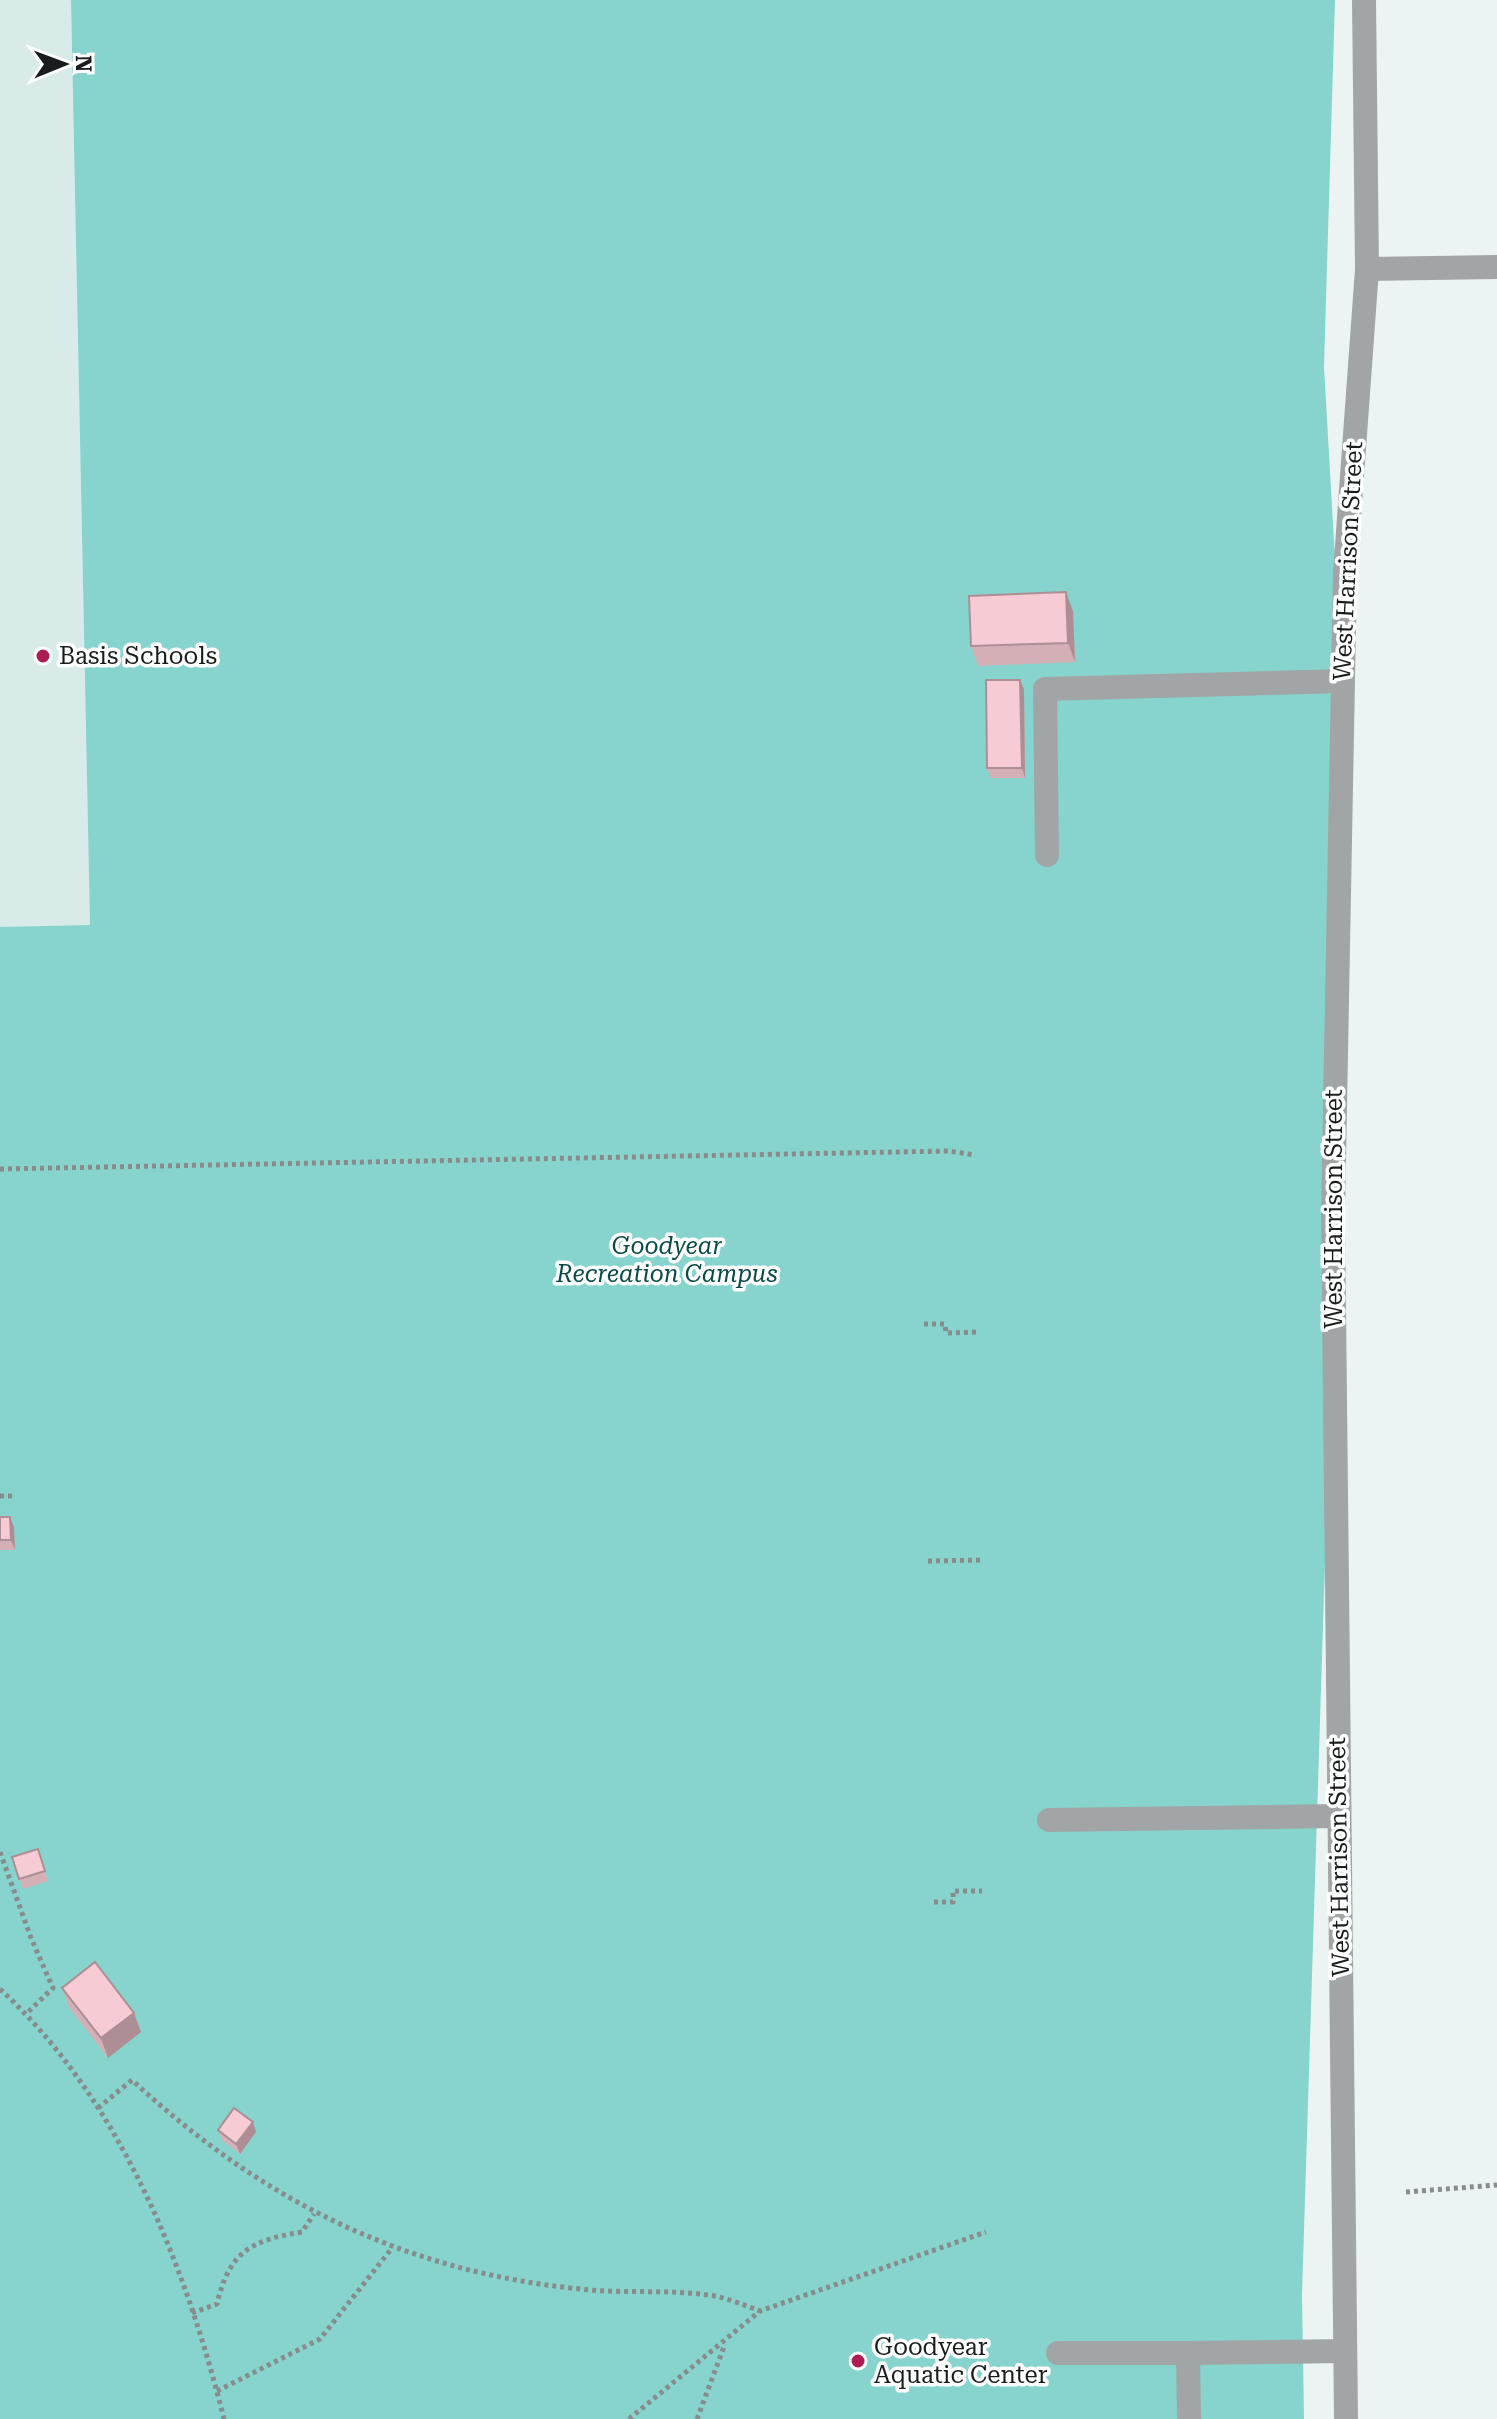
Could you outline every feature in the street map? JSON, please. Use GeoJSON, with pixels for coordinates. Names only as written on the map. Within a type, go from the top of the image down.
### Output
{"type":"FeatureCollection","features":[{"type":"Feature","properties":{"kind":"street","name":"West Harrison Street"},"geometry":{"type":"LineString","coordinates":[[1346,2419],[1333,1203],[1345,573],[1367,269],[1364,0]]}},
{"type":"Feature","properties":{"kind":"street"},"geometry":{"type":"LineString","coordinates":[[1367,269],[1497,267]]}},
{"type":"Feature","properties":{"kind":"street"},"geometry":{"type":"LineString","coordinates":[[1047,855],[1045,689],[1342,681]]}},
{"type":"Feature","properties":{"kind":"street"},"geometry":{"type":"LineString","coordinates":[[1049,1820],[1339,1816]]}},
{"type":"Feature","properties":{"kind":"street"},"geometry":{"type":"LineString","coordinates":[[1058,2353],[1345,2351]]}},
{"type":"Feature","properties":{"kind":"street"},"geometry":{"type":"LineString","coordinates":[[1188,2353],[1189,2419]]}},
{"type":"Feature","properties":{"kind":"path"},"geometry":{"type":"LineString","coordinates":[[0,1169],[932,1151],[975,1155]]}},
{"type":"Feature","properties":{"kind":"path"},"geometry":{"type":"LineString","coordinates":[[924,1324],[945,1324],[946,1333],[978,1332]]}},
{"type":"Feature","properties":{"kind":"path"},"geometry":{"type":"LineString","coordinates":[[0,1496],[15,1496]]}},
{"type":"Feature","properties":{"kind":"path"},"geometry":{"type":"LineString","coordinates":[[928,1561],[983,1560]]}},
{"type":"Feature","properties":{"kind":"path"},"geometry":{"type":"LineString","coordinates":[[0,1852],[53,1988],[27,2013]]}},
{"type":"Feature","properties":{"kind":"path"},"geometry":{"type":"LineString","coordinates":[[934,1902],[953,1902],[953,1891],[982,1891]]}},
{"type":"Feature","properties":{"kind":"path"},"geometry":{"type":"LineString","coordinates":[[0,1989],[27,2013],[98,2108],[142,2187],[178,2269],[224,2419]]}},
{"type":"Feature","properties":{"kind":"path"},"geometry":{"type":"LineString","coordinates":[[98,2108],[132,2080],[225,2158],[314,2214],[392,2248],[439,2264],[508,2279],[580,2289],[710,2295],[760,2311]]}},
{"type":"Feature","properties":{"kind":"path"},"geometry":{"type":"LineString","coordinates":[[1406,2192],[1497,2185]]}},
{"type":"Feature","properties":{"kind":"path"},"geometry":{"type":"LineString","coordinates":[[192,2313],[217,2304],[228,2271],[238,2255],[264,2240],[302,2232],[314,2214]]}},
{"type":"Feature","properties":{"kind":"path"},"geometry":{"type":"LineString","coordinates":[[629,2419],[725,2343],[760,2311],[986,2232]]}},
{"type":"Feature","properties":{"kind":"path"},"geometry":{"type":"LineString","coordinates":[[217,2391],[320,2339],[392,2248]]}},
{"type":"Feature","properties":{"kind":"path"},"geometry":{"type":"LineString","coordinates":[[697,2419],[725,2343]]}},
{"type":"Feature","properties":{"kind":"shaded area","name":"Basis Schools"},"geometry":{"type":"Polygon","coordinates":[[[0,0],[71,0],[90,926],[0,927],[0,0]]]}},
{"type":"Feature","properties":{"kind":"green space","name":"Goodyear Recreation Campus"},"geometry":{"type":"Polygon","coordinates":[[[71,0],[1335,0],[1324,367],[1342,681],[1333,1307],[1302,2294],[1304,2419],[0,2419],[0,927],[90,925],[71,0]]]}},
{"type":"Feature","properties":{"kind":"building"},"geometry":{"type":"Polygon","coordinates":[[[1066,592],[1068,643],[971,646],[969,596],[1066,592]]]}},
{"type":"Feature","properties":{"kind":"building"},"geometry":{"type":"Polygon","coordinates":[[[986,680],[1020,680],[1022,768],[987,768],[986,680]]]}},
{"type":"Feature","properties":{"kind":"building"},"geometry":{"type":"Polygon","coordinates":[[[0,1517],[10,1517],[11,1540],[0,1540],[0,1517]]]}},
{"type":"Feature","properties":{"kind":"building"},"geometry":{"type":"Polygon","coordinates":[[[38,1849],[45,1871],[19,1879],[12,1857],[38,1849]]]}},
{"type":"Feature","properties":{"kind":"building"},"geometry":{"type":"Polygon","coordinates":[[[95,1962],[134,2013],[101,2038],[62,1988],[95,1962]]]}},
{"type":"Feature","properties":{"kind":"building"},"geometry":{"type":"Polygon","coordinates":[[[234,2108],[253,2122],[236,2144],[218,2130],[234,2108]]]}},
{"type":"Feature","properties":{"kind":"place","name":"Basis Schools"},"geometry":{"type":"Point","coordinates":[43,656]}},
{"type":"Feature","properties":{"kind":"place","name":"Goodyear Aquatic Center"},"geometry":{"type":"Point","coordinates":[858,2361]}}]}
